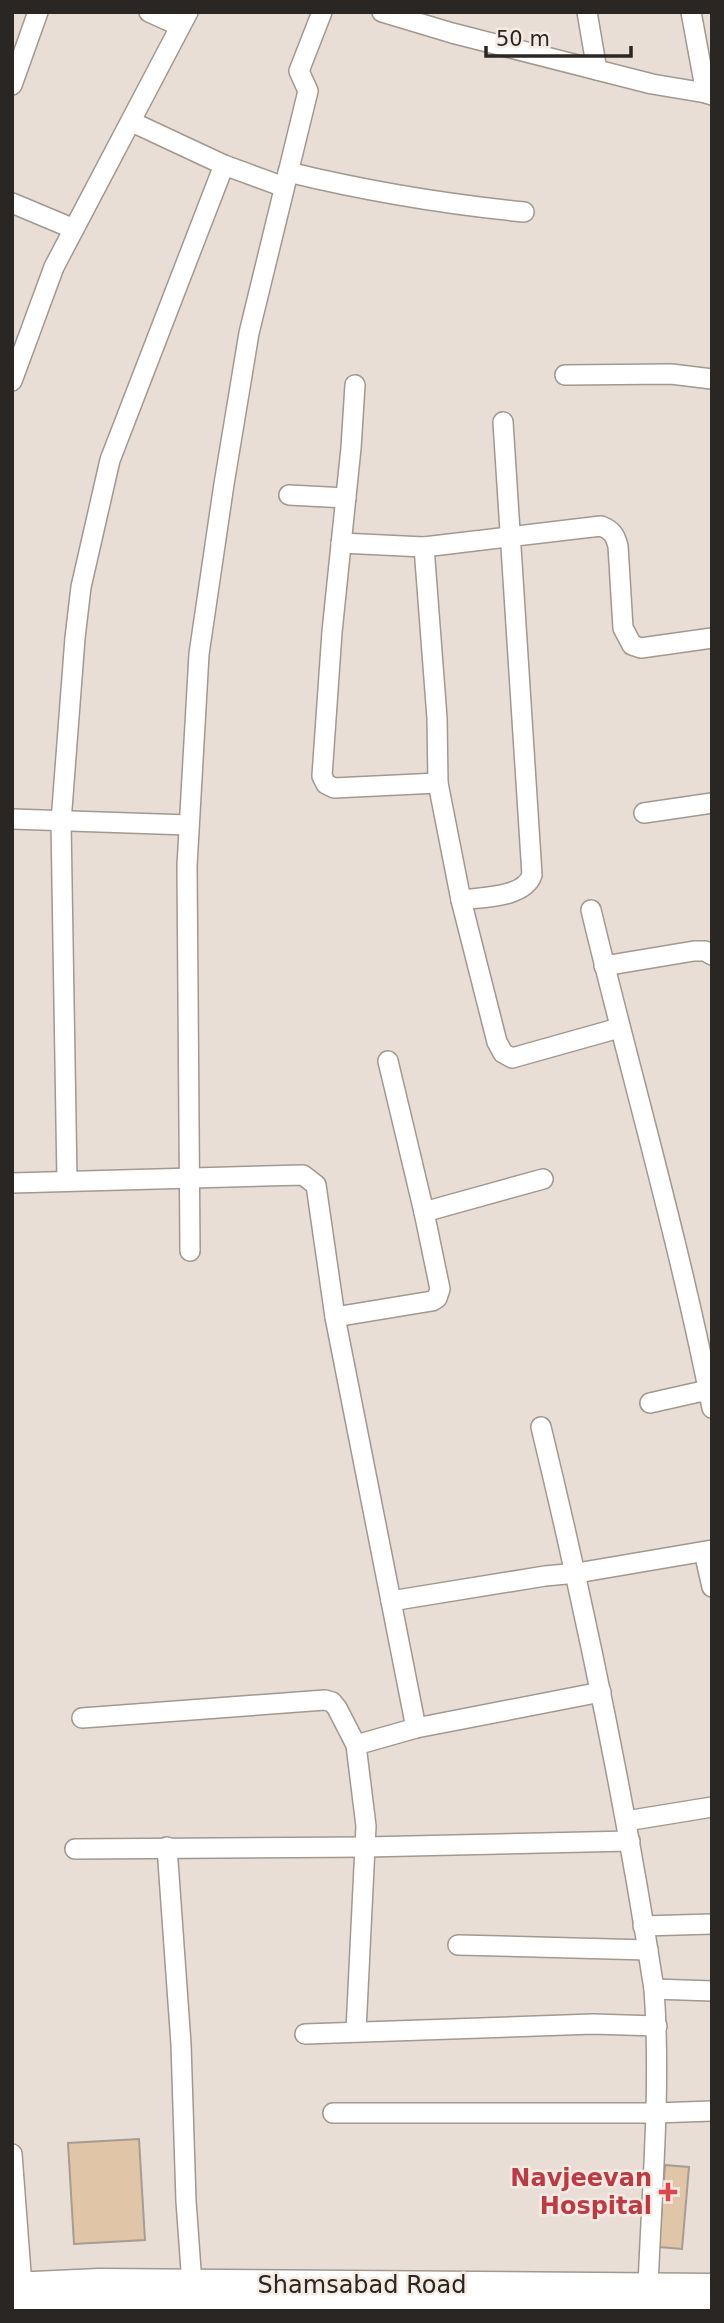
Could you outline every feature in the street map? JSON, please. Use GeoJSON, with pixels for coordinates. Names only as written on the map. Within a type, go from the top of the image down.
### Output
{"type":"FeatureCollection","features":[{"type":"Feature","properties":{"kind":"main road","name":"Shamsabad Road"},"geometry":{"type":"LineString","coordinates":[[15,2292],[99,2282],[194,2297],[299,2308],[712,2309]]}},
{"type":"Feature","properties":{"kind":"main road","name":"Shamsabad Road"},"geometry":{"type":"LineString","coordinates":[[194,2297],[712,2287]]}},
{"type":"Feature","properties":{"kind":"street"},"geometry":{"type":"LineString","coordinates":[[12,85],[38,12]]}},
{"type":"Feature","properties":{"kind":"street"},"geometry":{"type":"LineString","coordinates":[[13,376],[54,267],[184,19],[149,12]]}},
{"type":"Feature","properties":{"kind":"street"},"geometry":{"type":"LineString","coordinates":[[190,1251],[188,825],[200,654],[249,333],[308,91],[299,71],[322,12]]}},
{"type":"Feature","properties":{"kind":"street"},"geometry":{"type":"LineString","coordinates":[[382,12],[452,33],[652,84],[709,94],[691,12]]}},
{"type":"Feature","properties":{"kind":"street"},"geometry":{"type":"LineString","coordinates":[[587,12],[597,70]]}},
{"type":"Feature","properties":{"kind":"street"},"geometry":{"type":"LineString","coordinates":[[132,122],[224,165],[286,179],[524,212]]}},
{"type":"Feature","properties":{"kind":"street"},"geometry":{"type":"LineString","coordinates":[[67,1181],[61,822],[81,587],[110,460],[224,165]]}},
{"type":"Feature","properties":{"kind":"street"},"geometry":{"type":"LineString","coordinates":[[12,204],[74,229]]}},
{"type":"Feature","properties":{"kind":"street"},"geometry":{"type":"LineString","coordinates":[[565,375],[671,374],[712,379]]}},
{"type":"Feature","properties":{"kind":"street"},"geometry":{"type":"LineString","coordinates":[[355,385],[331,632],[322,776],[326,784],[334,788],[438,783]]}},
{"type":"Feature","properties":{"kind":"street"},"geometry":{"type":"LineString","coordinates":[[461,900],[515,891],[529,882],[532,875],[503,422]]}},
{"type":"Feature","properties":{"kind":"street"},"geometry":{"type":"LineString","coordinates":[[289,495],[346,498]]}},
{"type":"Feature","properties":{"kind":"street"},"geometry":{"type":"LineString","coordinates":[[341,543],[424,547],[601,526],[609,529],[615,536],[618,546],[623,628],[632,645],[640,649],[712,638]]}},
{"type":"Feature","properties":{"kind":"street"},"geometry":{"type":"LineString","coordinates":[[424,547],[437,718],[438,783],[461,900],[497,1042],[503,1053],[512,1058],[619,1028]]}},
{"type":"Feature","properties":{"kind":"street"},"geometry":{"type":"LineString","coordinates":[[644,813],[712,803]]}},
{"type":"Feature","properties":{"kind":"street"},"geometry":{"type":"LineString","coordinates":[[12,819],[188,825]]}},
{"type":"Feature","properties":{"kind":"street"},"geometry":{"type":"LineString","coordinates":[[591,909],[619,1028],[678,1251],[711,1395],[650,1403]]}},
{"type":"Feature","properties":{"kind":"street"},"geometry":{"type":"LineString","coordinates":[[604,966],[694,951],[705,951],[712,955]]}},
{"type":"Feature","properties":{"kind":"street"},"geometry":{"type":"LineString","coordinates":[[335,1318],[432,1301],[437,1298],[440,1289],[388,1061]]}},
{"type":"Feature","properties":{"kind":"street"},"geometry":{"type":"LineString","coordinates":[[12,1184],[303,1175],[316,1185],[335,1318],[416,1728]]}},
{"type":"Feature","properties":{"kind":"street"},"geometry":{"type":"LineString","coordinates":[[424,1212],[543,1179]]}},
{"type":"Feature","properties":{"kind":"street"},"geometry":{"type":"LineString","coordinates":[[541,1427],[577,1573],[601,1692],[630,1841],[654,1989],[657,2026],[648,2287]]}},
{"type":"Feature","properties":{"kind":"street"},"geometry":{"type":"LineString","coordinates":[[391,1601],[708,1551],[712,1587]]}},
{"type":"Feature","properties":{"kind":"street"},"geometry":{"type":"LineString","coordinates":[[355,1745],[416,1728],[601,1692]]}},
{"type":"Feature","properties":{"kind":"street"},"geometry":{"type":"LineString","coordinates":[[82,1718],[325,1700],[337,1708],[355,1745],[366,1826],[356,2031]]}},
{"type":"Feature","properties":{"kind":"street"},"geometry":{"type":"LineString","coordinates":[[626,1821],[712,1807]]}},
{"type":"Feature","properties":{"kind":"street"},"geometry":{"type":"LineString","coordinates":[[75,1849],[366,1847],[630,1841]]}},
{"type":"Feature","properties":{"kind":"street"},"geometry":{"type":"LineString","coordinates":[[167,1847],[181,2044],[186,2201],[194,2297]]}},
{"type":"Feature","properties":{"kind":"street"},"geometry":{"type":"LineString","coordinates":[[643,1926],[712,1924]]}},
{"type":"Feature","properties":{"kind":"street"},"geometry":{"type":"LineString","coordinates":[[458,1945],[648,1950]]}},
{"type":"Feature","properties":{"kind":"street"},"geometry":{"type":"LineString","coordinates":[[654,1989],[712,1991]]}},
{"type":"Feature","properties":{"kind":"street"},"geometry":{"type":"LineString","coordinates":[[305,2034],[593,2024],[657,2026]]}},
{"type":"Feature","properties":{"kind":"street"},"geometry":{"type":"LineString","coordinates":[[333,2113],[712,2111]]}},
{"type":"Feature","properties":{"kind":"street"},"geometry":{"type":"LineString","coordinates":[[12,2154],[15,2292]]}},
{"type":"Feature","properties":{"kind":"building"},"geometry":{"type":"Polygon","coordinates":[[[139,2139],[145,2240],[74,2244],[68,2143],[139,2139]]]}},
{"type":"Feature","properties":{"kind":"building"},"geometry":{"type":"Polygon","coordinates":[[[665,2165],[689,2167],[682,2249],[659,2247],[665,2165]]]}},
{"type":"Feature","properties":{"kind":"place","name":"Navjeevan Hospital"},"geometry":{"type":"Point","coordinates":[668,2192]}}]}
